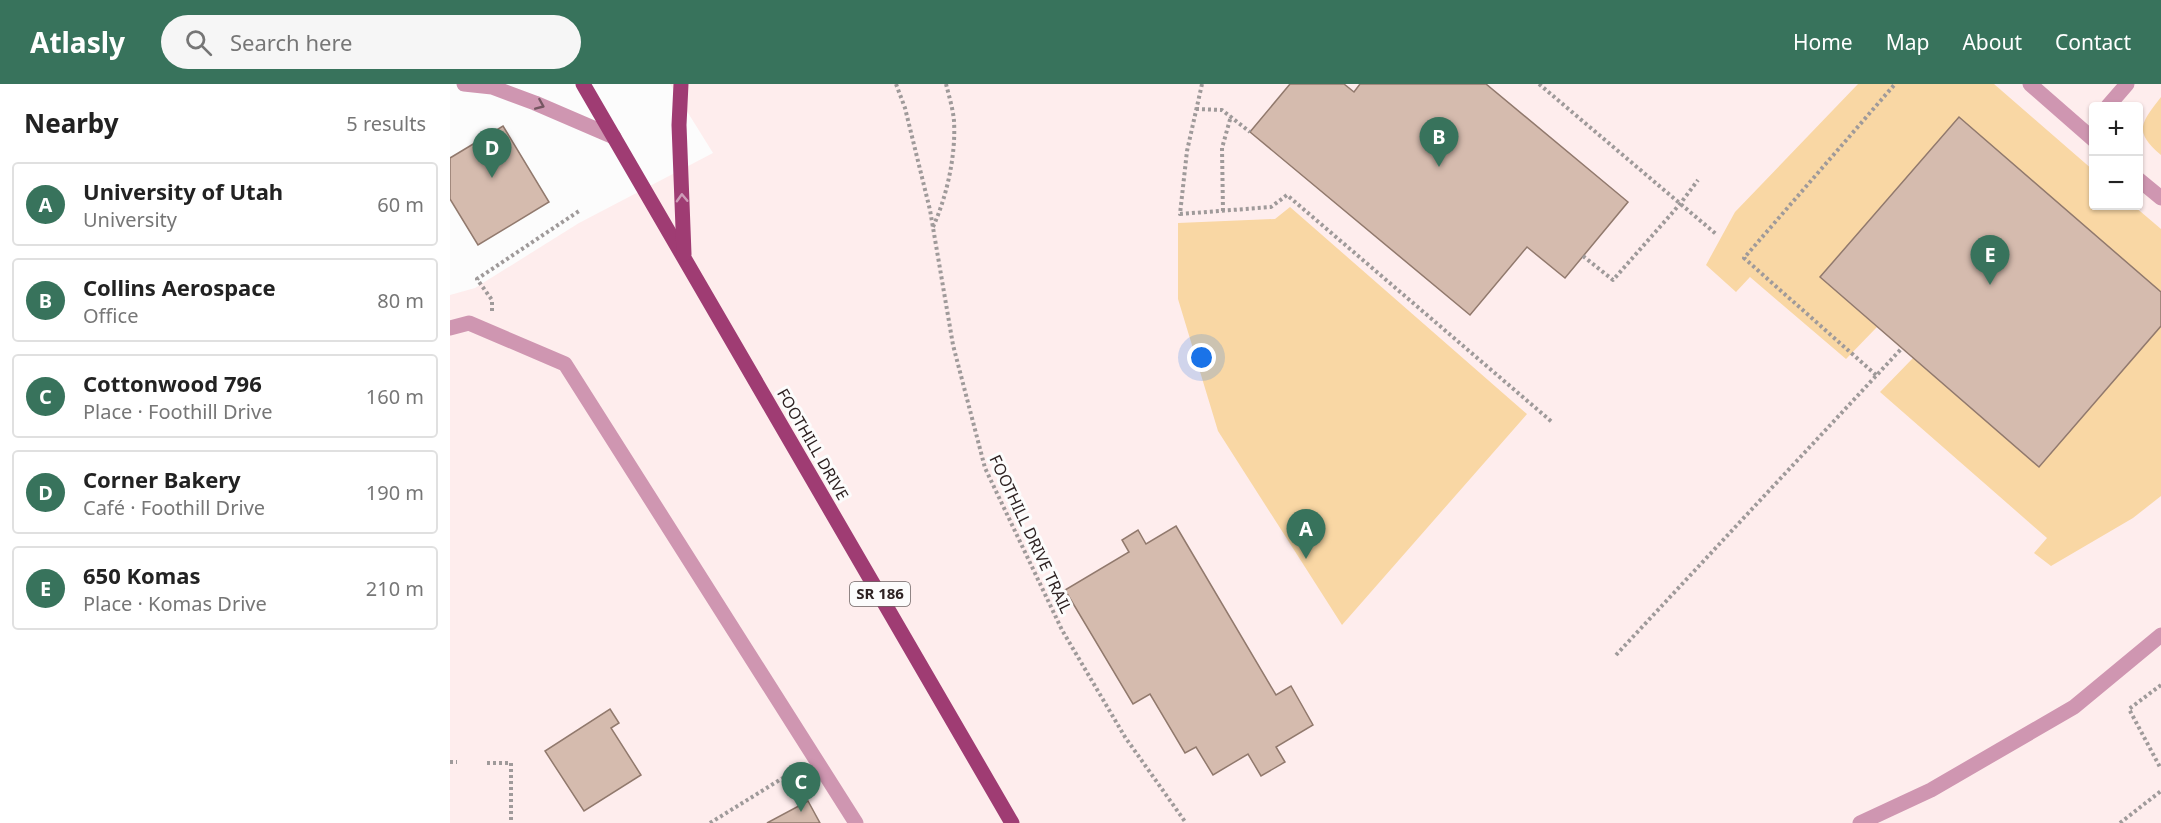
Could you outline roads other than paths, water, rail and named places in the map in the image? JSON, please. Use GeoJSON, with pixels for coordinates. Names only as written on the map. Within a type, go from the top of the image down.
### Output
{"type":"FeatureCollection","features":[{"type":"Feature","properties":{"kind":"main road","name":"FOOTHILL DRIVE"},"geometry":{"type":"LineString","coordinates":[[583,84],[1012,823]]}},
{"type":"Feature","properties":{"kind":"main road"},"geometry":{"type":"LineString","coordinates":[[681,84],[679,124],[684,257]]}},
{"type":"Feature","properties":{"kind":"street"},"geometry":{"type":"LineString","coordinates":[[464,84],[492,87],[614,137]]}},
{"type":"Feature","properties":{"kind":"street"},"geometry":{"type":"LineString","coordinates":[[2030,84],[2089,130]]}},
{"type":"Feature","properties":{"kind":"street"},"geometry":{"type":"LineString","coordinates":[[2111,102],[2127,84]]}},
{"type":"Feature","properties":{"kind":"street"},"geometry":{"type":"LineString","coordinates":[[2143,182],[2161,198]]}},
{"type":"Feature","properties":{"kind":"street"},"geometry":{"type":"LineString","coordinates":[[450,328],[469,323],[565,364],[856,823]]}},
{"type":"Feature","properties":{"kind":"street"},"geometry":{"type":"LineString","coordinates":[[1860,823],[1931,790],[2074,707],[2161,635]]}},
{"type":"Feature","properties":{"kind":"place","name":"Collins Aerospace"},"geometry":{"type":"Point","coordinates":[1439,167]}},
{"type":"Feature","properties":{"kind":"place","name":"Corner Bakery"},"geometry":{"type":"Point","coordinates":[492,178]}},
{"type":"Feature","properties":{"kind":"place","name":"650 Komas"},"geometry":{"type":"Point","coordinates":[1990,285]}},
{"type":"Feature","properties":{"kind":"place","name":"University of Utah"},"geometry":{"type":"Point","coordinates":[1306,559]}},
{"type":"Feature","properties":{"kind":"place","name":"Cottonwood 796"},"geometry":{"type":"Point","coordinates":[801,812]}}]}
